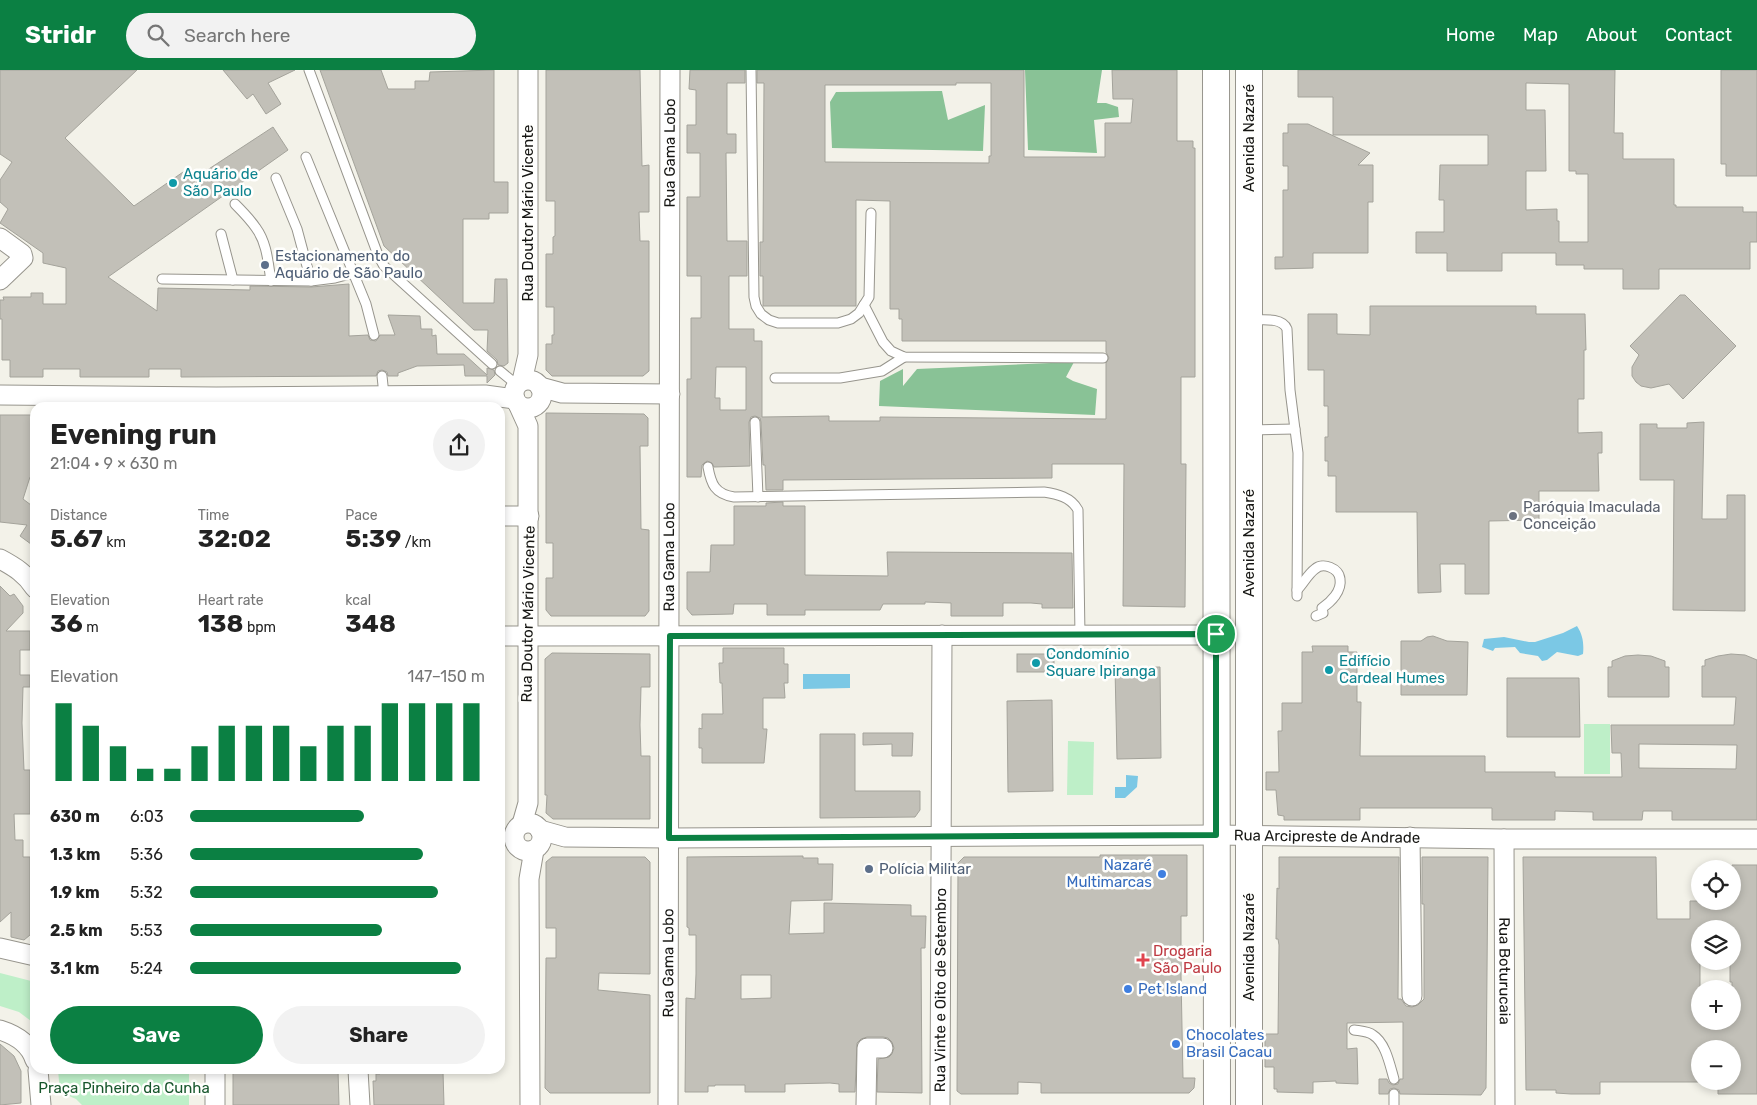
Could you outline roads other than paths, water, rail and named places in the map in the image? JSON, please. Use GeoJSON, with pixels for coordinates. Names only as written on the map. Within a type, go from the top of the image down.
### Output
{"type":"FeatureCollection","features":[{"type":"Feature","properties":{"kind":"main road"},"geometry":{"type":"LineString","coordinates":[[1216,70],[1217,1105]]}},
{"type":"Feature","properties":{"kind":"main road","name":"Avenida Nazaré"},"geometry":{"type":"LineString","coordinates":[[1249,70],[1249,1105]]}},
{"type":"Feature","properties":{"kind":"street","name":"Rua Doutor Mário Vicente"},"geometry":{"type":"LineString","coordinates":[[528,70],[528,803],[522,837],[529,879],[530,1105]]}},
{"type":"Feature","properties":{"kind":"street","name":"Rua Gama Lobo"},"geometry":{"type":"LineString","coordinates":[[668,1105],[670,70]]}},
{"type":"Feature","properties":{"kind":"street"},"geometry":{"type":"LineString","coordinates":[[0,238],[22,254],[23,258],[0,280]]}},
{"type":"Feature","properties":{"kind":"street"},"geometry":{"type":"LineString","coordinates":[[0,395],[216,402],[384,395],[485,395],[527,392],[670,394]]}},
{"type":"Feature","properties":{"kind":"street"},"geometry":{"type":"LineString","coordinates":[[505,516],[529,516]]}},
{"type":"Feature","properties":{"kind":"street"},"geometry":{"type":"LineString","coordinates":[[0,559],[19,568],[30,580]]}},
{"type":"Feature","properties":{"kind":"street"},"geometry":{"type":"LineString","coordinates":[[505,636],[1216,634]]}},
{"type":"Feature","properties":{"kind":"street","name":"Rua Vinte e Oito de Setembro"},"geometry":{"type":"LineString","coordinates":[[940,1105],[942,635]]}},
{"type":"Feature","properties":{"kind":"street","name":"Rua Arcipreste de Andrade"},"geometry":{"type":"LineString","coordinates":[[522,837],[1249,835],[1504,839],[1659,844],[1757,839]]}},
{"type":"Feature","properties":{"kind":"street"},"geometry":{"type":"LineString","coordinates":[[1410,837],[1412,996]]}},
{"type":"Feature","properties":{"kind":"street","name":"Rua Boturucaia"},"geometry":{"type":"LineString","coordinates":[[1504,839],[1506,1105]]}},
{"type":"Feature","properties":{"kind":"street"},"geometry":{"type":"LineString","coordinates":[[0,948],[30,955]]}},
{"type":"Feature","properties":{"kind":"street"},"geometry":{"type":"LineString","coordinates":[[0,1030],[11,1033],[30,1047]]}},
{"type":"Feature","properties":{"kind":"street"},"geometry":{"type":"LineString","coordinates":[[866,1105],[866,1048],[883,1048]]}},
{"type":"Feature","properties":{"kind":"street"},"geometry":{"type":"LineString","coordinates":[[38,1074],[41,1105]]}},
{"type":"Feature","properties":{"kind":"street"},"geometry":{"type":"LineString","coordinates":[[215,1074],[215,1105]]}},
{"type":"Feature","properties":{"kind":"street"},"geometry":{"type":"LineString","coordinates":[[358,1074],[360,1105]]}},
{"type":"Feature","properties":{"kind":"lane"},"geometry":{"type":"LineString","coordinates":[[309,70],[378,255],[384,266],[492,364]]}},
{"type":"Feature","properties":{"kind":"lane"},"geometry":{"type":"LineString","coordinates":[[751,70],[756,306],[761,314],[768,320],[778,323],[838,323],[851,319],[864,306],[869,297],[871,213]]}},
{"type":"Feature","properties":{"kind":"lane"},"geometry":{"type":"LineString","coordinates":[[306,157],[366,304],[374,335]]}},
{"type":"Feature","properties":{"kind":"lane"},"geometry":{"type":"LineString","coordinates":[[276,178],[297,229],[311,281]]}},
{"type":"Feature","properties":{"kind":"lane"},"geometry":{"type":"LineString","coordinates":[[235,204],[255,226],[260,235],[266,249],[271,281]]}},
{"type":"Feature","properties":{"kind":"lane"},"geometry":{"type":"LineString","coordinates":[[221,234],[233,280]]}},
{"type":"Feature","properties":{"kind":"lane"},"geometry":{"type":"LineString","coordinates":[[162,279],[311,281],[354,273]]}},
{"type":"Feature","properties":{"kind":"lane"},"geometry":{"type":"LineString","coordinates":[[864,306],[883,342],[891,351],[904,357],[1103,358]]}},
{"type":"Feature","properties":{"kind":"lane"},"geometry":{"type":"LineString","coordinates":[[1249,320],[1280,321],[1287,328],[1290,390],[1298,452],[1297,593],[1316,567],[1331,568],[1338,573],[1340,579],[1338,592],[1322,608],[1323,613],[1316,616]]}},
{"type":"Feature","properties":{"kind":"lane"},"geometry":{"type":"LineString","coordinates":[[774,378],[840,378],[882,371],[904,357]]}},
{"type":"Feature","properties":{"kind":"lane"},"geometry":{"type":"LineString","coordinates":[[500,371],[527,392]]}},
{"type":"Feature","properties":{"kind":"lane"},"geometry":{"type":"LineString","coordinates":[[382,376],[384,395]]}},
{"type":"Feature","properties":{"kind":"lane"},"geometry":{"type":"LineString","coordinates":[[755,422],[758,497]]}},
{"type":"Feature","properties":{"kind":"lane"},"geometry":{"type":"LineString","coordinates":[[1249,430],[1295,429]]}},
{"type":"Feature","properties":{"kind":"lane"},"geometry":{"type":"LineString","coordinates":[[708,467],[714,487],[725,496],[734,497],[1044,492],[1064,497],[1074,503],[1078,510],[1080,635]]}},
{"type":"Feature","properties":{"kind":"lane"},"geometry":{"type":"LineString","coordinates":[[1354,1030],[1370,1033],[1379,1039],[1394,1079]]}},
{"type":"Feature","properties":{"kind":"lane"},"geometry":{"type":"LineString","coordinates":[[1394,1094],[1394,1105]]}},
{"type":"Feature","properties":{"kind":"water"},"geometry":{"type":"Polygon","coordinates":[[[1577,626],[1582,636],[1583,647],[1583,654],[1578,656],[1557,652],[1547,660],[1542,661],[1538,656],[1520,653],[1515,647],[1495,648],[1493,651],[1482,647],[1484,639],[1504,637],[1535,642],[1563,633],[1577,626]]]}},
{"type":"Feature","properties":{"kind":"water"},"geometry":{"type":"Polygon","coordinates":[[[803,674],[850,674],[850,688],[803,689],[803,674]]]}},
{"type":"Feature","properties":{"kind":"water"},"geometry":{"type":"Polygon","coordinates":[[[1126,775],[1138,776],[1137,787],[1125,798],[1115,798],[1115,787],[1126,787],[1126,775]]]}},
{"type":"Feature","properties":{"kind":"place","name":"Aquário de São Paulo"},"geometry":{"type":"Point","coordinates":[173,183]}},
{"type":"Feature","properties":{"kind":"place","name":"Estacionamento do Aquário de São Paulo"},"geometry":{"type":"Point","coordinates":[265,265]}},
{"type":"Feature","properties":{"kind":"place","name":"Paróquia Imaculada Conceição"},"geometry":{"type":"Point","coordinates":[1513,516]}},
{"type":"Feature","properties":{"kind":"place","name":"Condomínio Square Ipiranga"},"geometry":{"type":"Point","coordinates":[1036,663]}},
{"type":"Feature","properties":{"kind":"place","name":"Edifício Cardeal Humes"},"geometry":{"type":"Point","coordinates":[1329,670]}},
{"type":"Feature","properties":{"kind":"place","name":"Polícia Militar"},"geometry":{"type":"Point","coordinates":[869,869]}},
{"type":"Feature","properties":{"kind":"place","name":"Nazaré Multimarcas"},"geometry":{"type":"Point","coordinates":[1162,874]}},
{"type":"Feature","properties":{"kind":"place","name":"Drogaria São Paulo"},"geometry":{"type":"Point","coordinates":[1143,960]}},
{"type":"Feature","properties":{"kind":"place","name":"Pet Island"},"geometry":{"type":"Point","coordinates":[1128,989]}},
{"type":"Feature","properties":{"kind":"place","name":"Chocolates Brasil Cacau"},"geometry":{"type":"Point","coordinates":[1176,1044]}},
{"type":"Feature","properties":{"kind":"park label","name":"Praça Pinheiro da Cunha"},"geometry":{"type":"Point","coordinates":[124,1088]}}]}
